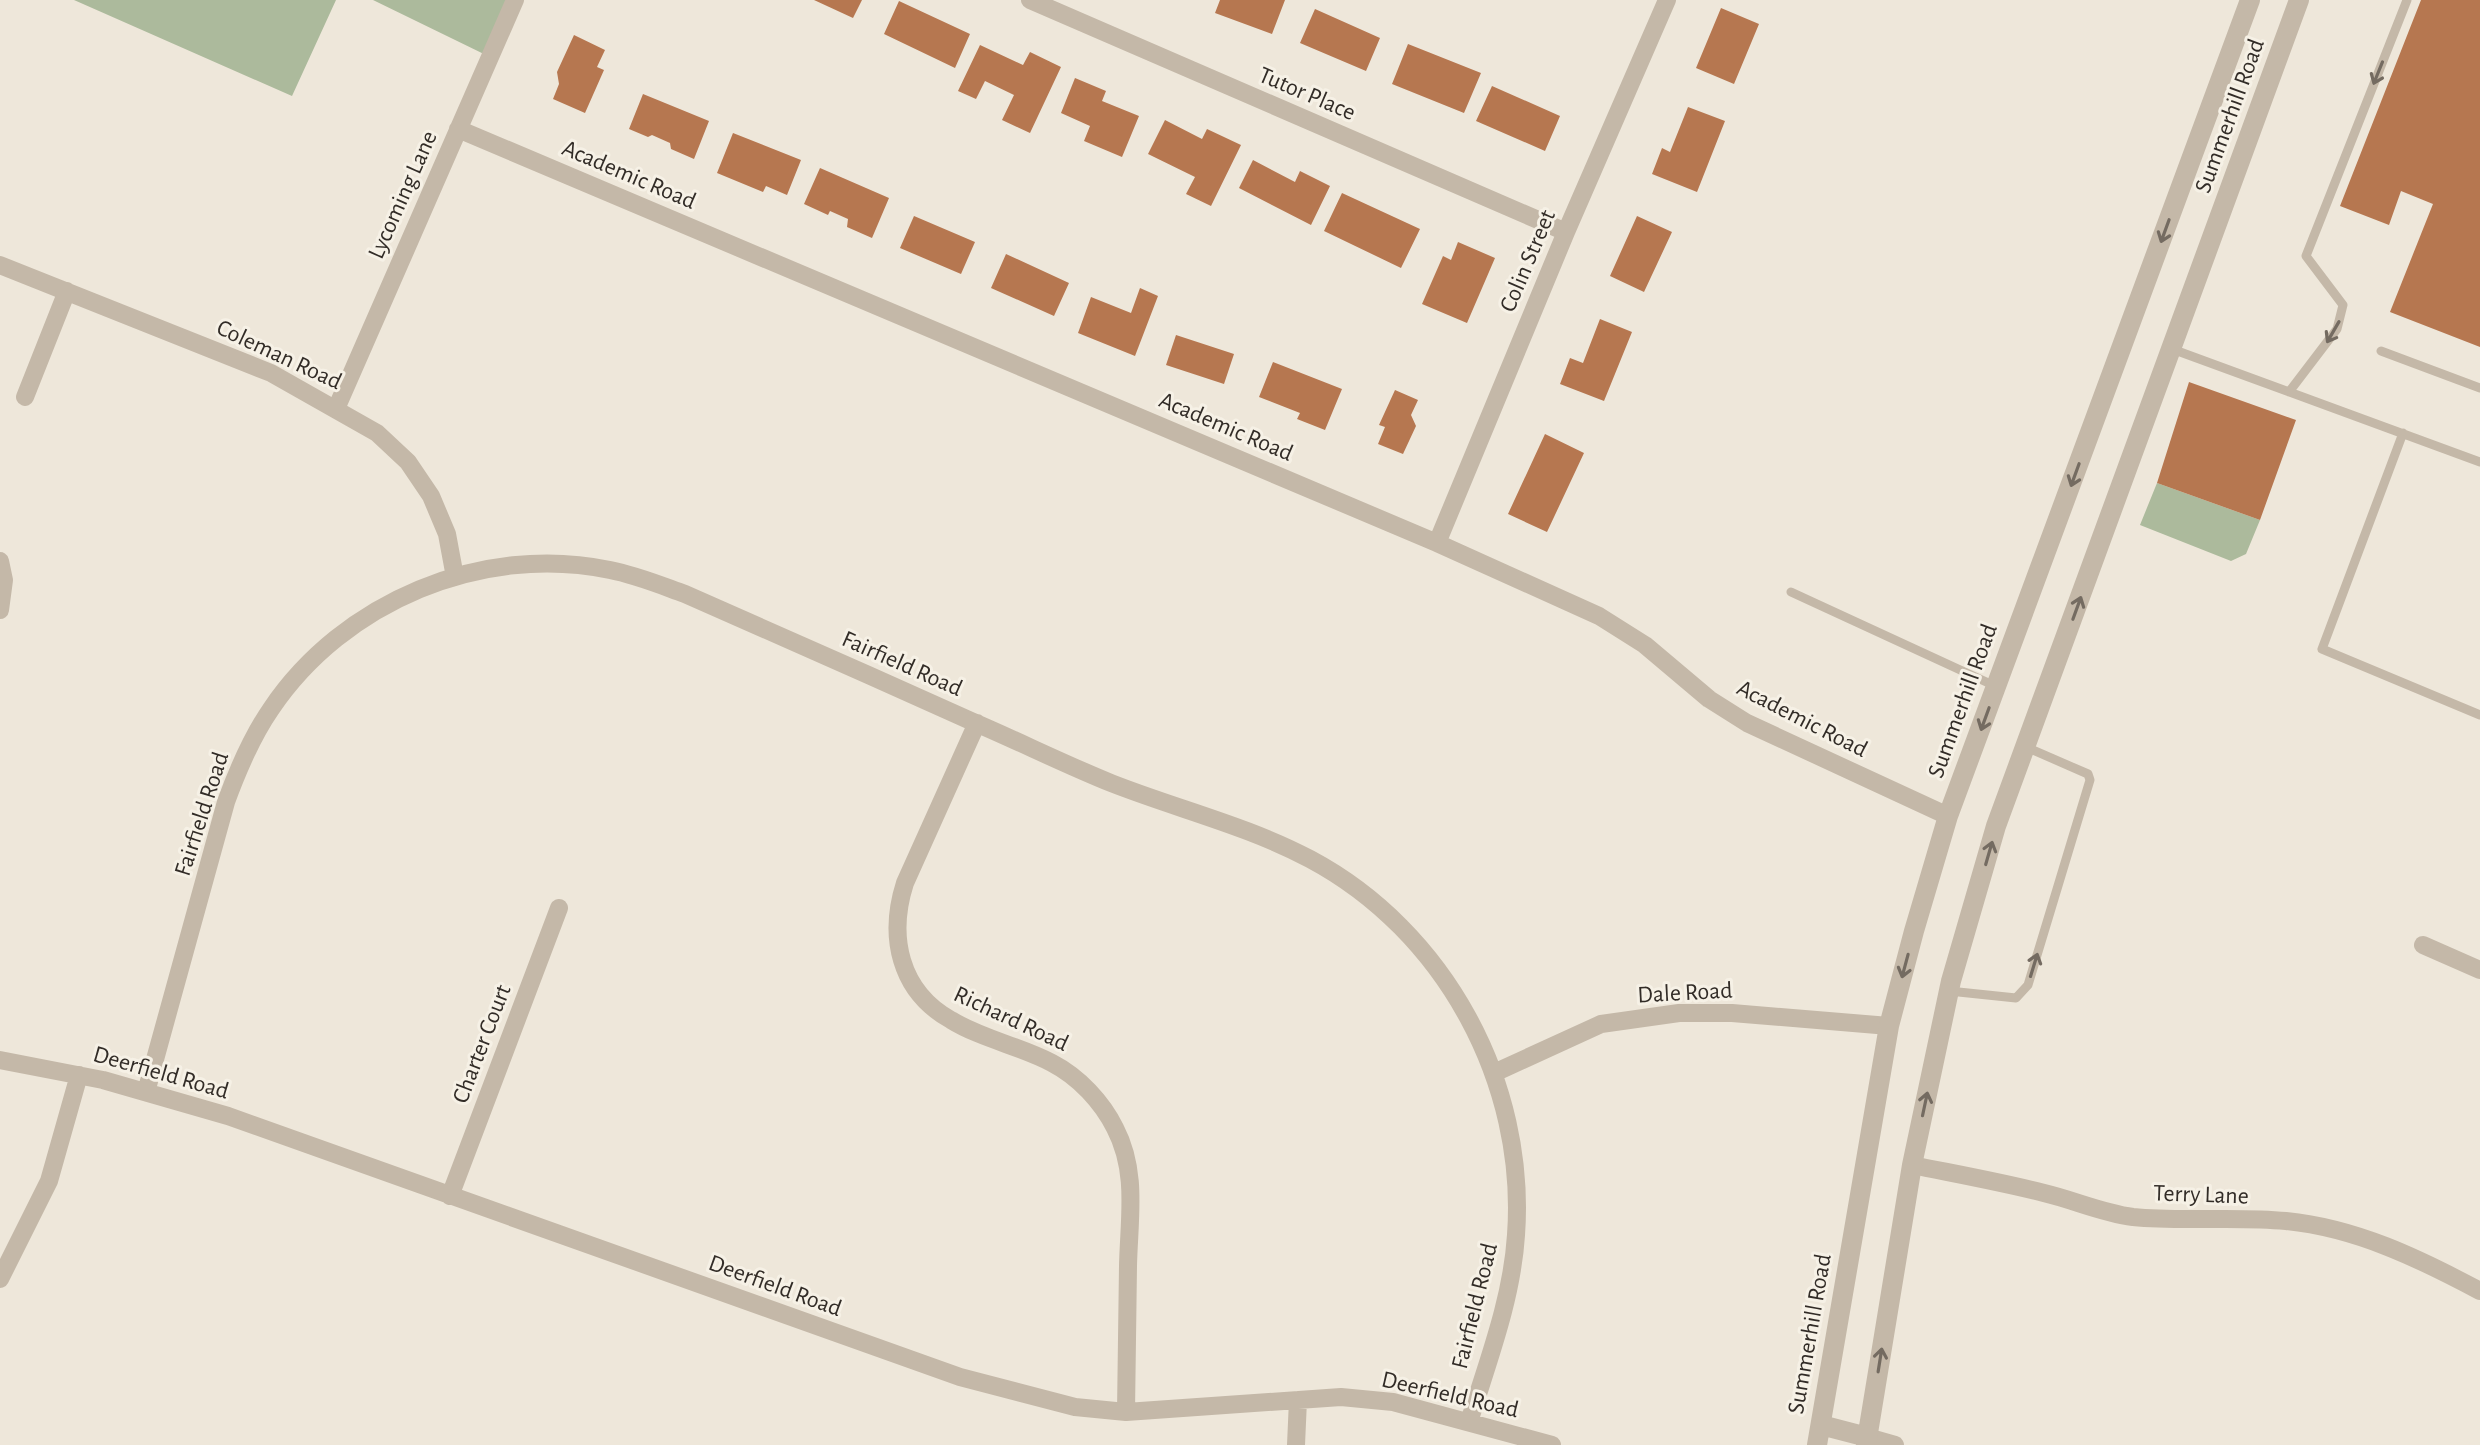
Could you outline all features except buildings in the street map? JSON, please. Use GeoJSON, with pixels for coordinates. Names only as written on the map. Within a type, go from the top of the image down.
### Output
{"type":"FeatureCollection","features":[{"type":"Feature","properties":{"kind":"street","name":"Lycoming Lane"},"geometry":{"type":"LineString","coordinates":[[336,409],[515,0]]}},
{"type":"Feature","properties":{"kind":"street","name":"Tutor Place"},"geometry":{"type":"LineString","coordinates":[[1030,0],[1566,232]]}},
{"type":"Feature","properties":{"kind":"street","name":"Colin Street"},"geometry":{"type":"LineString","coordinates":[[1437,543],[1566,232],[1667,0]]}},
{"type":"Feature","properties":{"kind":"street","name":"Summerhill Road"},"geometry":{"type":"LineString","coordinates":[[1819,1435],[1889,1026],[1948,816],[2250,0]]}},
{"type":"Feature","properties":{"kind":"street","name":"Summerhill Road"},"geometry":{"type":"LineString","coordinates":[[1867,1441],[1912,1165],[1949,991],[1996,826],[2299,0]]}},
{"type":"Feature","properties":{"kind":"street","name":"Academic Road"},"geometry":{"type":"LineString","coordinates":[[458,129],[1437,543],[1599,616],[1645,645],[1709,699],[1747,723],[1948,816]]}},
{"type":"Feature","properties":{"kind":"street","name":"Coleman Road"},"geometry":{"type":"LineString","coordinates":[[0,265],[271,373],[377,433],[400,454],[431,496],[452,554],[455,577]]}},
{"type":"Feature","properties":{"kind":"street"},"geometry":{"type":"LineString","coordinates":[[25,397],[67,291]]}},
{"type":"Feature","properties":{"kind":"street"},"geometry":{"type":"LineString","coordinates":[[0,561],[4,580],[0,610]]}},
{"type":"Feature","properties":{"kind":"street","name":"Fairfield Road"},"geometry":{"type":"LineString","coordinates":[[146,1092],[226,802],[253,738],[293,680],[344,632],[403,596],[455,577],[503,566],[538,564],[607,569],[685,594],[1111,783],[1273,842],[1310,859],[1346,881],[1408,934],[1435,965],[1479,1035],[1506,1113],[1514,1153],[1518,1194],[1511,1276],[1502,1316],[1469,1422]]}},
{"type":"Feature","properties":{"kind":"street","name":"Richard Road"},"geometry":{"type":"LineString","coordinates":[[977,723],[905,883],[897,916],[899,950],[912,981],[933,1008],[952,1021],[1053,1063],[1091,1093],[1117,1132],[1128,1163],[1132,1194],[1126,1412]]}},
{"type":"Feature","properties":{"kind":"street","name":"Charter Court"},"geometry":{"type":"LineString","coordinates":[[450,1196],[559,908]]}},
{"type":"Feature","properties":{"kind":"street"},"geometry":{"type":"LineString","coordinates":[[2423,945],[2480,970]]}},
{"type":"Feature","properties":{"kind":"street","name":"Dale Road"},"geometry":{"type":"LineString","coordinates":[[1494,1073],[1601,1024],[1679,1013],[1732,1013],[1889,1026]]}},
{"type":"Feature","properties":{"kind":"street","name":"Deerfield Road"},"geometry":{"type":"LineString","coordinates":[[0,1060],[79,1075],[228,1116],[960,1377],[1075,1407],[1126,1412],[1341,1397],[1393,1402],[1552,1445]]}},
{"type":"Feature","properties":{"kind":"street"},"geometry":{"type":"LineString","coordinates":[[0,1279],[49,1181],[79,1075]]}},
{"type":"Feature","properties":{"kind":"street","name":"Terry Lane"},"geometry":{"type":"LineString","coordinates":[[1912,1165],[2045,1193],[2132,1217],[2285,1221],[2332,1229],[2377,1242],[2424,1261],[2480,1291]]}},
{"type":"Feature","properties":{"kind":"street"},"geometry":{"type":"LineString","coordinates":[[1296,1445],[1298,1400]]}},
{"type":"Feature","properties":{"kind":"street"},"geometry":{"type":"LineString","coordinates":[[1819,1435],[1895,1445]]}},
{"type":"Feature","properties":{"kind":"lane"},"geometry":{"type":"LineString","coordinates":[[2289,392],[2337,329],[2343,305],[2306,256],[2407,0]]}},
{"type":"Feature","properties":{"kind":"lane"},"geometry":{"type":"LineString","coordinates":[[2172,349],[2480,462]]}},
{"type":"Feature","properties":{"kind":"lane"},"geometry":{"type":"LineString","coordinates":[[2381,351],[2480,388]]}},
{"type":"Feature","properties":{"kind":"lane"},"geometry":{"type":"LineString","coordinates":[[2403,433],[2322,649],[2480,715]]}},
{"type":"Feature","properties":{"kind":"lane"},"geometry":{"type":"LineString","coordinates":[[1791,592],[1996,687]]}},
{"type":"Feature","properties":{"kind":"lane"},"geometry":{"type":"LineString","coordinates":[[1949,991],[2016,998],[2028,985],[2090,780],[2088,774],[2026,747]]}},
{"type":"Feature","properties":{"kind":"green space"},"geometry":{"type":"Polygon","coordinates":[[[74,0],[336,0],[292,96],[74,0]]]}},
{"type":"Feature","properties":{"kind":"green space"},"geometry":{"type":"Polygon","coordinates":[[[373,0],[515,0],[490,57],[373,0]]]}},
{"type":"Feature","properties":{"kind":"green space"},"geometry":{"type":"Polygon","coordinates":[[[2157,483],[2260,520],[2246,554],[2231,561],[2140,525],[2157,483]]]}}]}
